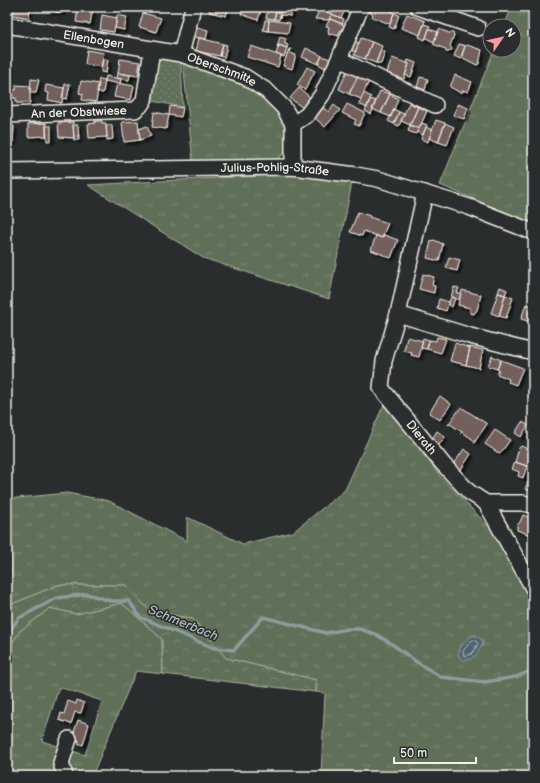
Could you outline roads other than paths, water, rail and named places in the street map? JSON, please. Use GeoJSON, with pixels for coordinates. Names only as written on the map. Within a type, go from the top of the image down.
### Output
{"type":"FeatureCollection","features":[{"type":"Feature","properties":{"kind":"street","name":"Oberschmitte"},"geometry":{"type":"LineString","coordinates":[[193,7],[181,54],[245,76],[267,90],[284,108],[293,124]]}},
{"type":"Feature","properties":{"kind":"street"},"geometry":{"type":"LineString","coordinates":[[293,167],[293,124],[308,115],[322,95],[361,7]]}},
{"type":"Feature","properties":{"kind":"street"},"geometry":{"type":"LineString","coordinates":[[418,7],[478,28]]}},
{"type":"Feature","properties":{"kind":"street","name":"Ellenbogen"},"geometry":{"type":"LineString","coordinates":[[7,25],[181,54]]}},
{"type":"Feature","properties":{"kind":"street","name":"An der Obstwiese"},"geometry":{"type":"LineString","coordinates":[[7,115],[135,110],[144,100],[152,50]]}},
{"type":"Feature","properties":{"kind":"street"},"geometry":{"type":"LineString","coordinates":[[339,59],[435,105]]}},
{"type":"Feature","properties":{"kind":"street","name":"Julius-Pohlig-Straße"},"geometry":{"type":"LineString","coordinates":[[7,171],[293,167],[378,179],[469,207],[533,232]]}},
{"type":"Feature","properties":{"kind":"street","name":"Dierath"},"geometry":{"type":"LineString","coordinates":[[426,193],[398,314],[384,361],[381,388],[469,492],[486,503]]}},
{"type":"Feature","properties":{"kind":"street"},"geometry":{"type":"LineString","coordinates":[[398,314],[470,336],[533,352]]}},
{"type":"Feature","properties":{"kind":"street"},"geometry":{"type":"LineString","coordinates":[[533,505],[522,503],[486,503],[533,588]]}},
{"type":"Feature","properties":{"kind":"street"},"geometry":{"type":"LineString","coordinates":[[65,776],[61,763],[68,739]]}},
{"type":"Feature","properties":{"kind":"water"},"geometry":{"type":"Polygon","coordinates":[[[475,635],[482,640],[483,644],[473,658],[462,660],[458,655],[460,648],[466,640],[475,635]]]}},
{"type":"Feature","properties":{"kind":"waterway","name":"Schmerbach"},"geometry":{"type":"LineString","coordinates":[[7,634],[19,618],[57,598],[87,594],[111,601],[129,601],[140,617],[214,648],[234,650],[263,617],[326,633],[348,629],[360,629],[377,635],[441,677],[484,682],[516,677],[533,670]]}}]}
